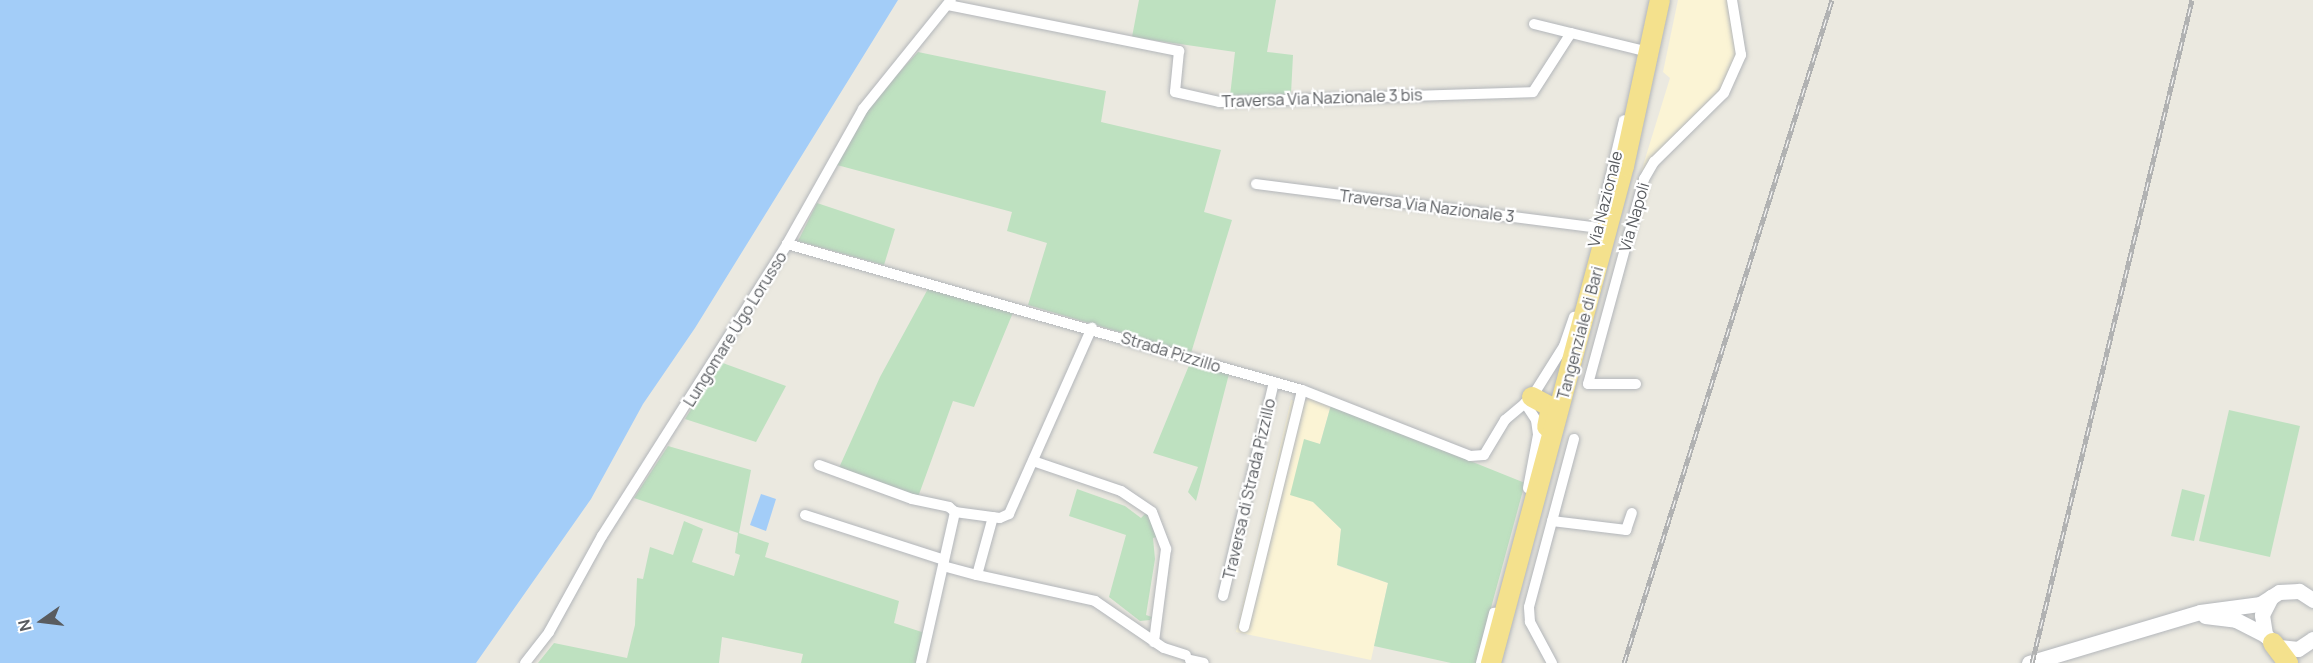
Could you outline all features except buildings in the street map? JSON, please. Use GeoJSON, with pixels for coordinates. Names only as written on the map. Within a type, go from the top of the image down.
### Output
{"type":"FeatureCollection","features":[{"type":"Feature","properties":{"kind":"highway","name":"Tangenziale di Bari"},"geometry":{"type":"LineString","coordinates":[[1491,663],[1624,166],[1660,0]]}},
{"type":"Feature","properties":{"kind":"highway","name":"Tangenziale di Bari"},"geometry":{"type":"LineString","coordinates":[[1503,663],[1633,179],[1671,0]]}},
{"type":"Feature","properties":{"kind":"highway"},"geometry":{"type":"LineString","coordinates":[[1532,396],[1558,386],[1563,367],[1574,355]]}},
{"type":"Feature","properties":{"kind":"highway"},"geometry":{"type":"LineString","coordinates":[[1532,396],[1551,407],[1538,488]]}},
{"type":"Feature","properties":{"kind":"highway"},"geometry":{"type":"LineString","coordinates":[[2269,639],[2288,663]]}},
{"type":"Feature","properties":{"kind":"street","name":"Via Nazionale"},"geometry":{"type":"LineString","coordinates":[[1532,396],[1564,346],[1598,228],[1641,50],[1650,0]]}},
{"type":"Feature","properties":{"kind":"street","name":"Via Napoli"},"geometry":{"type":"LineString","coordinates":[[1635,384],[1588,384],[1644,179],[1654,162],[1724,93],[1741,56],[1732,0]]}},
{"type":"Feature","properties":{"kind":"street","name":"Traversa Via Nazionale 3 bis"},"geometry":{"type":"LineString","coordinates":[[950,3],[1179,51],[1175,92],[1219,102],[1533,92],[1572,33]]}},
{"type":"Feature","properties":{"kind":"street","name":"Lungomare Ugo Lorusso"},"geometry":{"type":"LineString","coordinates":[[525,663],[549,632],[602,536],[788,244],[867,102],[950,3]]}},
{"type":"Feature","properties":{"kind":"street"},"geometry":{"type":"LineString","coordinates":[[1534,24],[1641,50]]}},
{"type":"Feature","properties":{"kind":"street","name":"Traversa Via Nazionale 3"},"geometry":{"type":"LineString","coordinates":[[1256,184],[1598,228]]}},
{"type":"Feature","properties":{"kind":"street","name":"Strada Pizzillo"},"geometry":{"type":"LineString","coordinates":[[788,244],[1092,328],[1302,390],[1477,457],[1488,450],[1505,420],[1532,396]]}},
{"type":"Feature","properties":{"kind":"street"},"geometry":{"type":"LineString","coordinates":[[819,465],[912,499],[949,507],[955,512],[993,517],[1009,514],[1092,328]]}},
{"type":"Feature","properties":{"kind":"street","name":"Traversa di Strada Pizzillo"},"geometry":{"type":"LineString","coordinates":[[1223,597],[1274,382]]}},
{"type":"Feature","properties":{"kind":"street"},"geometry":{"type":"LineString","coordinates":[[1244,627],[1302,390]]}},
{"type":"Feature","properties":{"kind":"street"},"geometry":{"type":"LineString","coordinates":[[1481,663],[1531,480],[1538,428],[1532,396]]}},
{"type":"Feature","properties":{"kind":"street"},"geometry":{"type":"LineString","coordinates":[[1552,663],[1530,622],[1529,607],[1574,438]]}},
{"type":"Feature","properties":{"kind":"street"},"geometry":{"type":"LineString","coordinates":[[1033,461],[1121,491],[1152,512],[1167,549],[1154,642]]}},
{"type":"Feature","properties":{"kind":"street"},"geometry":{"type":"LineString","coordinates":[[921,663],[955,512]]}},
{"type":"Feature","properties":{"kind":"street"},"geometry":{"type":"LineString","coordinates":[[1552,521],[1626,530],[1632,513]]}},
{"type":"Feature","properties":{"kind":"street"},"geometry":{"type":"LineString","coordinates":[[805,515],[977,575],[1095,601],[1154,642],[1204,663]]}},
{"type":"Feature","properties":{"kind":"street"},"geometry":{"type":"LineString","coordinates":[[977,575],[993,517]]}},
{"type":"Feature","properties":{"kind":"street"},"geometry":{"type":"LineString","coordinates":[[2029,663],[2051,659],[2218,607],[2260,604],[2289,590],[2306,591],[2313,600]]}},
{"type":"Feature","properties":{"kind":"street"},"geometry":{"type":"LineString","coordinates":[[2269,639],[2262,615],[2271,597]]}},
{"type":"Feature","properties":{"kind":"street"},"geometry":{"type":"LineString","coordinates":[[2187,616],[2218,615],[2286,649],[2298,649],[2313,639]]}},
{"type":"Feature","properties":{"kind":"shaded area"},"geometry":{"type":"Polygon","coordinates":[[[1678,0],[1729,0],[1737,53],[1720,91],[1641,172],[1670,78],[1663,72],[1678,0]]]}},
{"type":"Feature","properties":{"kind":"shaded area"},"geometry":{"type":"Polygon","coordinates":[[[1308,397],[1331,405],[1320,444],[1304,440],[1313,502],[1341,529],[1338,566],[1388,583],[1371,660],[1236,632],[1291,400],[1304,403],[1308,397]]]}},
{"type":"Feature","properties":{"kind":"green space"},"geometry":{"type":"Polygon","coordinates":[[[1139,0],[1276,0],[1267,52],[1293,55],[1291,94],[1230,96],[1235,52],[1132,37],[1139,0]]]}},
{"type":"Feature","properties":{"kind":"green space"},"geometry":{"type":"Polygon","coordinates":[[[918,52],[1106,91],[1101,122],[1221,150],[1204,212],[1232,220],[1191,353],[1028,305],[1047,243],[1007,231],[1012,212],[837,165],[872,101],[918,52]]]}},
{"type":"Feature","properties":{"kind":"green space"},"geometry":{"type":"Polygon","coordinates":[[[817,203],[895,229],[884,265],[798,241],[817,203]]]}},
{"type":"Feature","properties":{"kind":"green space"},"geometry":{"type":"Polygon","coordinates":[[[929,287],[1014,310],[974,407],[953,401],[918,497],[838,470],[880,377],[929,287]]]}},
{"type":"Feature","properties":{"kind":"green space"},"geometry":{"type":"Polygon","coordinates":[[[720,362],[786,386],[756,442],[685,419],[720,362]]]}},
{"type":"Feature","properties":{"kind":"green space"},"geometry":{"type":"Polygon","coordinates":[[[1190,363],[1229,374],[1196,501],[1188,492],[1198,467],[1153,453],[1190,363]]]}},
{"type":"Feature","properties":{"kind":"green space"},"geometry":{"type":"Polygon","coordinates":[[[1331,405],[1525,483],[1476,663],[1451,663],[1374,646],[1388,583],[1337,565],[1341,529],[1313,502],[1290,495],[1304,439],[1320,444],[1331,405]]]}},
{"type":"Feature","properties":{"kind":"green space"},"geometry":{"type":"Polygon","coordinates":[[[2229,410],[2300,426],[2270,557],[2199,541],[2229,410]]]}},
{"type":"Feature","properties":{"kind":"green space"},"geometry":{"type":"Polygon","coordinates":[[[668,446],[751,470],[739,533],[769,543],[765,557],[899,601],[894,623],[925,633],[919,663],[801,663],[803,654],[722,637],[719,663],[538,663],[554,643],[627,658],[635,625],[637,578],[643,579],[650,547],[673,555],[684,521],[703,529],[692,562],[734,576],[740,555],[735,553],[738,533],[634,498],[668,446]]]}},
{"type":"Feature","properties":{"kind":"green space"},"geometry":{"type":"Polygon","coordinates":[[[1077,489],[1125,506],[1141,518],[1146,513],[1150,518],[1160,536],[1153,538],[1155,559],[1146,615],[1152,617],[1150,620],[1140,621],[1109,597],[1126,535],[1069,516],[1077,489]]]}},
{"type":"Feature","properties":{"kind":"green space"},"geometry":{"type":"Polygon","coordinates":[[[2182,489],[2205,495],[2194,541],[2171,536],[2182,489]]]}},
{"type":"Feature","properties":{"kind":"water"},"geometry":{"type":"Polygon","coordinates":[[[0,0],[898,0],[695,328],[643,404],[591,499],[476,663],[0,663],[0,0]]]}},
{"type":"Feature","properties":{"kind":"water"},"geometry":{"type":"Polygon","coordinates":[[[761,494],[776,499],[766,531],[750,525],[761,494]]]}},
{"type":"Feature","properties":{"kind":"railway"},"geometry":{"type":"LineString","coordinates":[[1624,663],[1832,0]]}},
{"type":"Feature","properties":{"kind":"railway"},"geometry":{"type":"LineString","coordinates":[[2032,663],[2192,0]]}}]}
